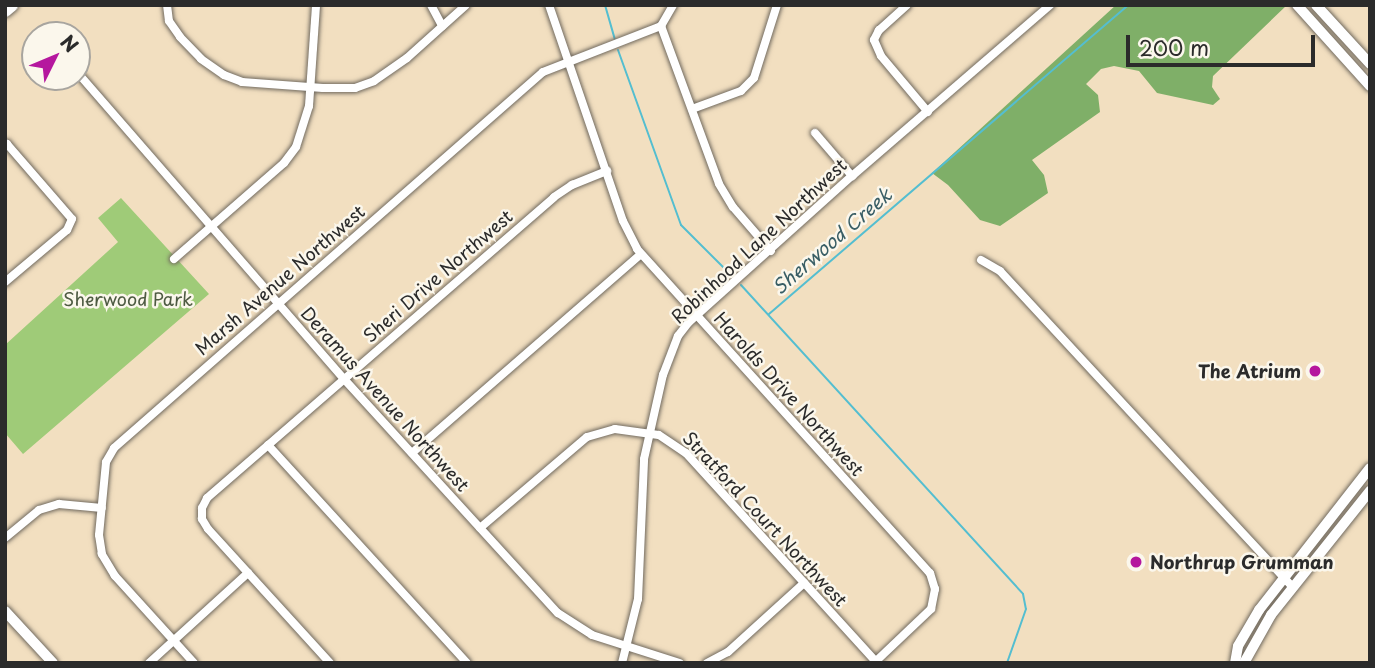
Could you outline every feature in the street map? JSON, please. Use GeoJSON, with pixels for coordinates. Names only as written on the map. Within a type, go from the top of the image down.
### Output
{"type":"FeatureCollection","features":[{"type":"Feature","properties":{"kind":"highway"},"geometry":{"type":"LineString","coordinates":[[5,10],[11,5]]}},
{"type":"Feature","properties":{"kind":"main road"},"geometry":{"type":"LineString","coordinates":[[1297,5],[1370,86]]}},
{"type":"Feature","properties":{"kind":"main road"},"geometry":{"type":"LineString","coordinates":[[1316,5],[1370,64]]}},
{"type":"Feature","properties":{"kind":"main road"},"geometry":{"type":"LineString","coordinates":[[5,611],[53,663]]}},
{"type":"Feature","properties":{"kind":"street"},"geometry":{"type":"LineString","coordinates":[[167,5],[169,21],[180,37],[201,59],[224,75],[242,82],[355,88],[374,81],[407,58],[467,5]]}},
{"type":"Feature","properties":{"kind":"street"},"geometry":{"type":"LineString","coordinates":[[174,260],[284,163],[296,147],[304,131],[316,5]]}},
{"type":"Feature","properties":{"kind":"street"},"geometry":{"type":"LineString","coordinates":[[431,5],[442,26]]}},
{"type":"Feature","properties":{"kind":"street","name":"Harolds Drive Northwest"},"geometry":{"type":"LineString","coordinates":[[549,5],[626,228],[641,254],[930,573],[935,589],[931,609],[876,662]]}},
{"type":"Feature","properties":{"kind":"street"},"geometry":{"type":"LineString","coordinates":[[673,5],[661,26],[723,191],[771,251]]}},
{"type":"Feature","properties":{"kind":"street"},"geometry":{"type":"LineString","coordinates":[[692,109],[741,91],[754,78],[777,5]]}},
{"type":"Feature","properties":{"kind":"street"},"geometry":{"type":"LineString","coordinates":[[907,5],[880,30],[874,40],[887,64],[929,112]]}},
{"type":"Feature","properties":{"kind":"street","name":"Robinhood Lane Northwest"},"geometry":{"type":"LineString","coordinates":[[622,663],[638,599],[640,484],[669,355],[681,331],[852,176],[1050,5]]}},
{"type":"Feature","properties":{"kind":"street","name":"Marsh Avenue Northwest"},"geometry":{"type":"LineString","coordinates":[[194,663],[115,576],[102,554],[99,535],[106,462],[114,448],[543,72],[661,26]]}},
{"type":"Feature","properties":{"kind":"street","name":"Deramus Avenue Northwest"},"geometry":{"type":"LineString","coordinates":[[91,88],[344,379],[565,619],[585,632],[680,663]]}},
{"type":"Feature","properties":{"kind":"street"},"geometry":{"type":"LineString","coordinates":[[815,133],[852,176]]}},
{"type":"Feature","properties":{"kind":"street"},"geometry":{"type":"LineString","coordinates":[[5,146],[7,144],[72,219],[67,230],[5,282]]}},
{"type":"Feature","properties":{"kind":"street","name":"Sheri Drive Northwest"},"geometry":{"type":"LineString","coordinates":[[330,663],[208,529],[202,519],[202,508],[207,498],[554,197],[572,185],[607,171]]}},
{"type":"Feature","properties":{"kind":"street"},"geometry":{"type":"LineString","coordinates":[[412,453],[641,254]]}},
{"type":"Feature","properties":{"kind":"street"},"geometry":{"type":"LineString","coordinates":[[981,260],[1000,271],[1293,587]]}},
{"type":"Feature","properties":{"kind":"street","name":"Stratford Court Northwest"},"geometry":{"type":"LineString","coordinates":[[480,528],[587,437],[615,429],[650,432],[681,448],[876,662]]}},
{"type":"Feature","properties":{"kind":"street"},"geometry":{"type":"LineString","coordinates":[[268,445],[467,663]]}},
{"type":"Feature","properties":{"kind":"street"},"geometry":{"type":"LineString","coordinates":[[1235,663],[1248,626],[1283,577],[1370,468]]}},
{"type":"Feature","properties":{"kind":"street"},"geometry":{"type":"LineString","coordinates":[[1244,663],[1258,633],[1370,491]]}},
{"type":"Feature","properties":{"kind":"street"},"geometry":{"type":"LineString","coordinates":[[5,538],[39,510],[59,504],[102,508]]}},
{"type":"Feature","properties":{"kind":"street"},"geometry":{"type":"LineString","coordinates":[[149,663],[248,573]]}},
{"type":"Feature","properties":{"kind":"street"},"geometry":{"type":"LineString","coordinates":[[707,663],[728,652],[804,583]]}},
{"type":"Feature","properties":{"kind":"green space"},"geometry":{"type":"Polygon","coordinates":[[[1116,5],[1287,5],[1213,76],[1212,87],[1220,99],[1213,105],[1157,93],[1139,71],[1114,66],[1101,69],[1086,84],[1098,95],[1100,112],[1032,160],[1044,175],[1048,193],[1000,226],[980,220],[948,185],[932,173],[1116,5]]]}},
{"type":"Feature","properties":{"kind":"green space","name":"Sherwood Park"},"geometry":{"type":"Polygon","coordinates":[[[121,198],[209,294],[23,454],[5,433],[5,345],[118,242],[98,218],[121,198]]]}},
{"type":"Feature","properties":{"kind":"waterway"},"geometry":{"type":"LineString","coordinates":[[605,5],[615,39]]}},
{"type":"Feature","properties":{"kind":"waterway","name":"Sherwood Creek"},"geometry":{"type":"LineString","coordinates":[[769,314],[1128,5]]}},
{"type":"Feature","properties":{"kind":"waterway"},"geometry":{"type":"LineString","coordinates":[[618,50],[681,225],[733,277]]}},
{"type":"Feature","properties":{"kind":"waterway","name":"Sherwood Creek"},"geometry":{"type":"LineString","coordinates":[[741,285],[1023,594],[1026,609],[1007,663]]}},
{"type":"Feature","properties":{"kind":"place","name":"The Atrium"},"geometry":{"type":"Point","coordinates":[1315,371]}},
{"type":"Feature","properties":{"kind":"place","name":"Northrup Grumman"},"geometry":{"type":"Point","coordinates":[1136,562]}}]}
